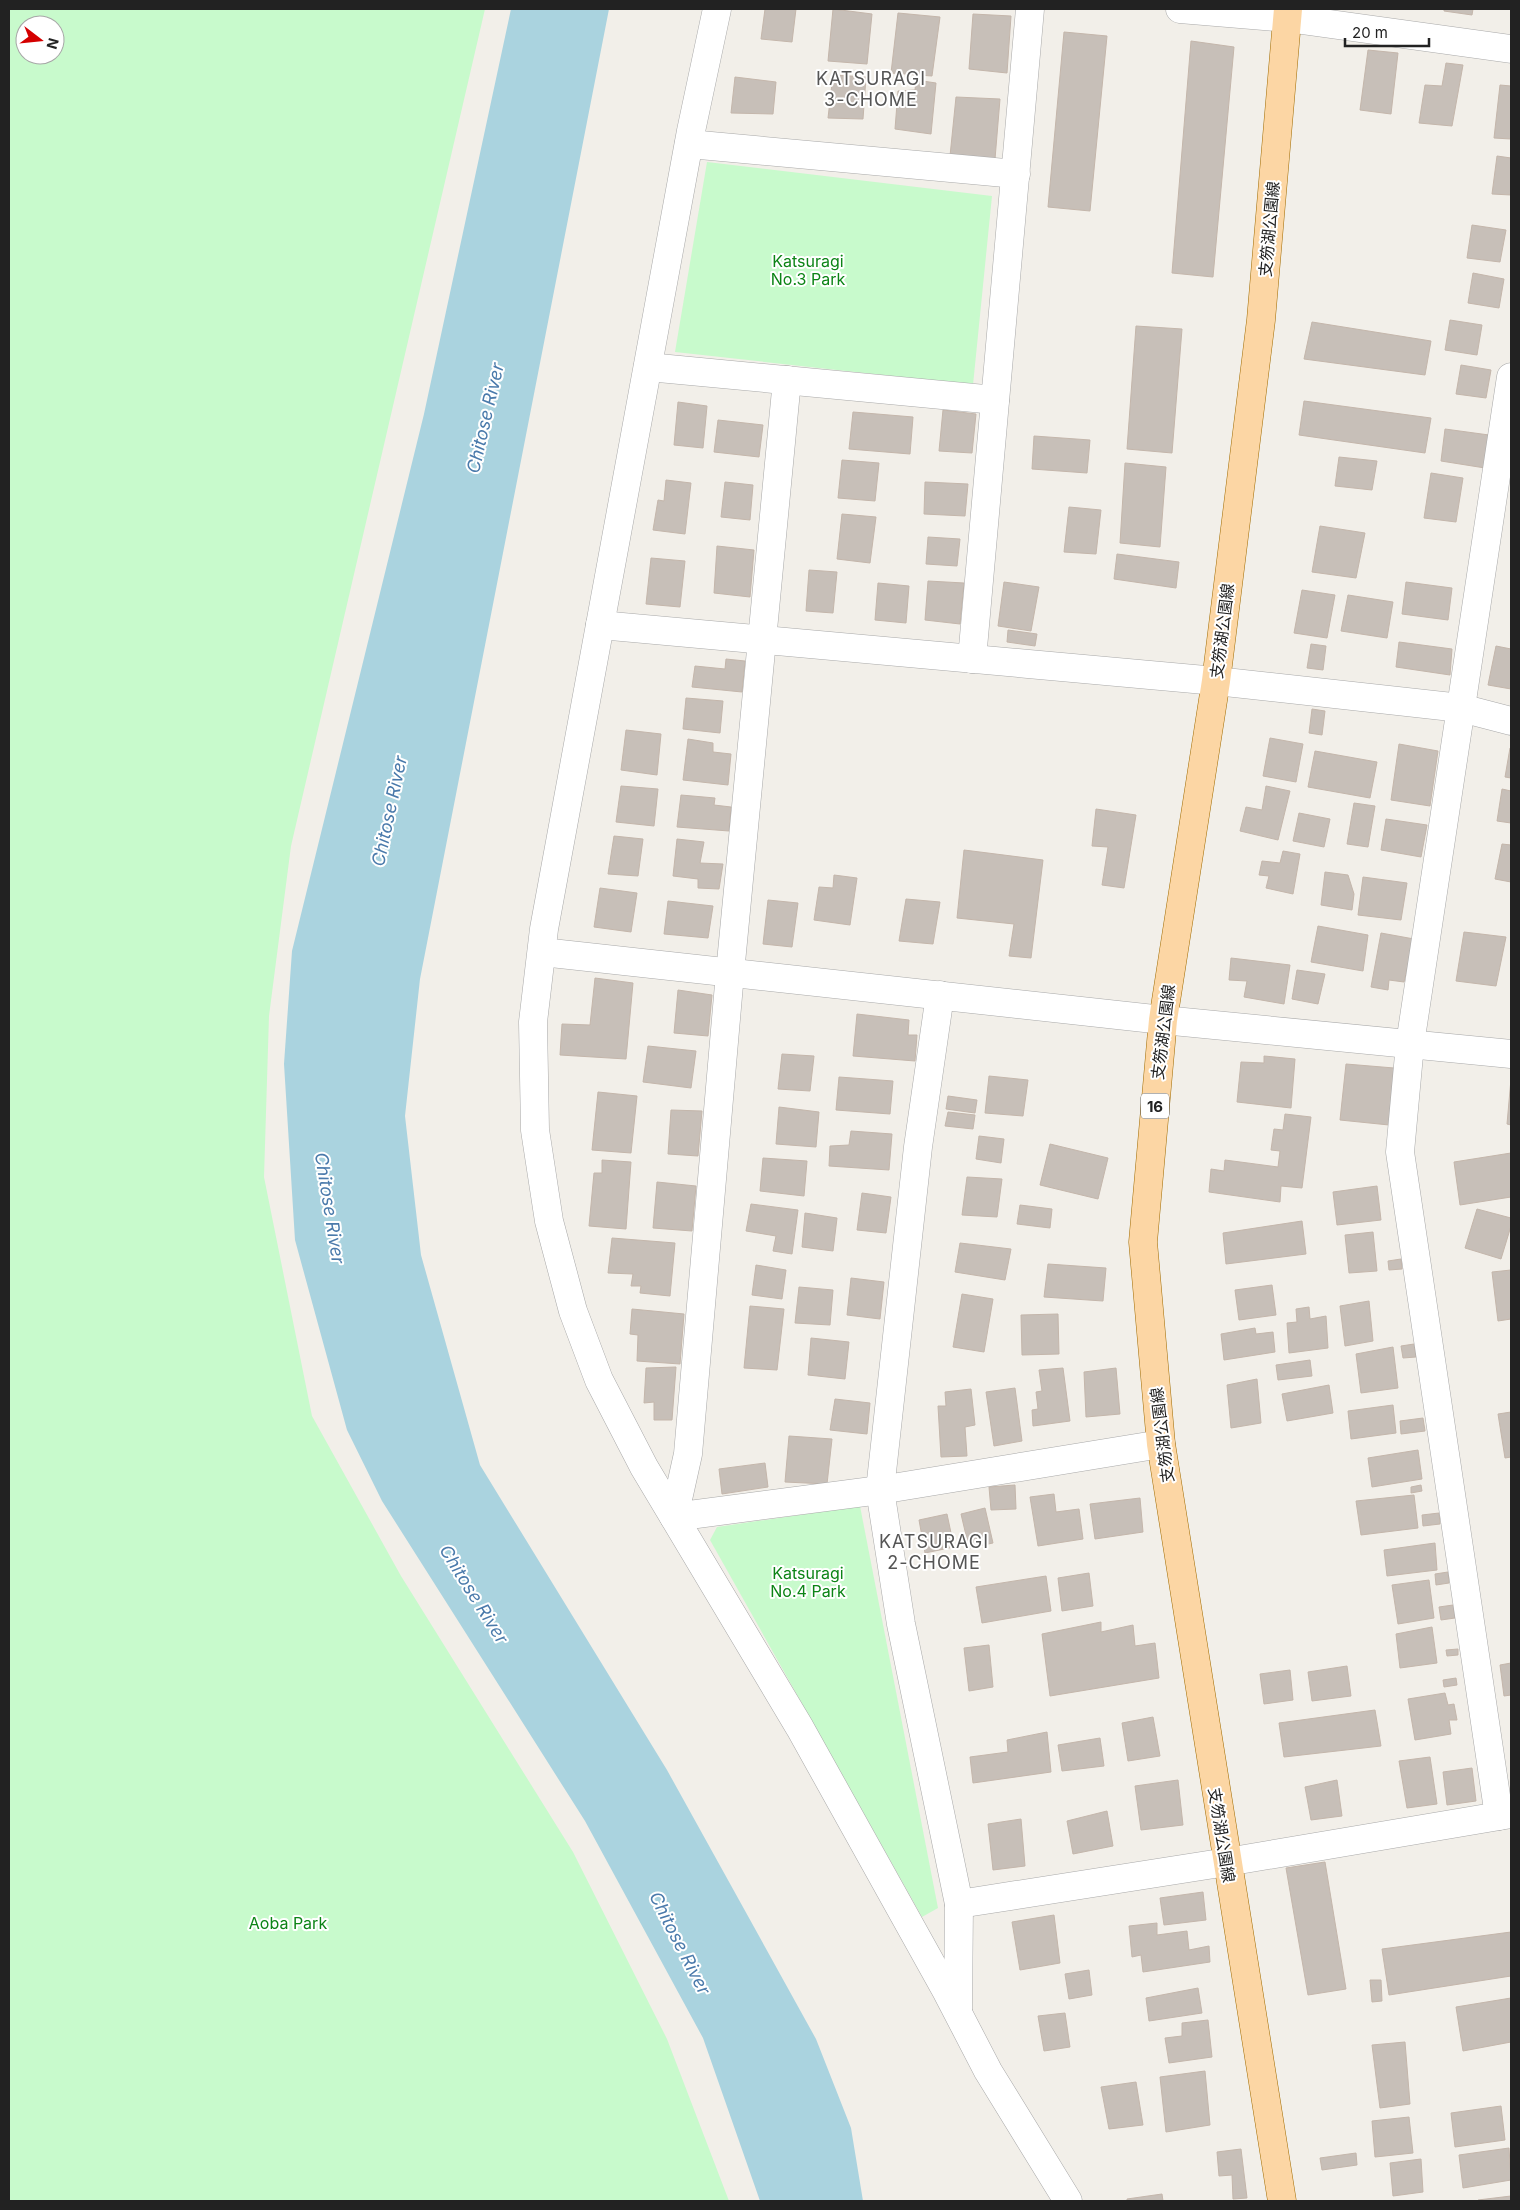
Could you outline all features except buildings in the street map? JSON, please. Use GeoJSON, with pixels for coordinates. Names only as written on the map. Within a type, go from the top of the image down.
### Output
{"type":"FeatureCollection","features":[{"type":"Feature","properties":{"kind":"main road","name":"支笏湖公園線"},"geometry":{"type":"LineString","coordinates":[[1282,2201],[1226,1862],[1161,1444],[1143,1242],[1163,1020],[1216,681],[1260,320],[1288,14]]}},
{"type":"Feature","properties":{"kind":"street"},"geometry":{"type":"LineString","coordinates":[[717,9],[689,144],[542,952],[533,1022],[535,1130],[549,1221],[573,1311],[599,1380],[644,1467],[800,1728],[988,2071],[1068,2201]]}},
{"type":"Feature","properties":{"kind":"street"},"geometry":{"type":"LineString","coordinates":[[972,659],[1030,9]]}},
{"type":"Feature","properties":{"kind":"street"},"geometry":{"type":"LineString","coordinates":[[1180,9],[1288,14],[1511,49]]}},
{"type":"Feature","properties":{"kind":"street"},"geometry":{"type":"LineString","coordinates":[[689,144],[1016,174]]}},
{"type":"Feature","properties":{"kind":"street"},"geometry":{"type":"LineString","coordinates":[[648,366],[995,400]]}},
{"type":"Feature","properties":{"kind":"street"},"geometry":{"type":"LineString","coordinates":[[959,1904],[1226,1862],[1505,1815],[1400,1152],[1410,1044],[1461,708],[1504,478],[1511,376]]}},
{"type":"Feature","properties":{"kind":"street"},"geometry":{"type":"LineString","coordinates":[[674,1517],[688,1454],[730,973],[787,380]]}},
{"type":"Feature","properties":{"kind":"street"},"geometry":{"type":"LineString","coordinates":[[600,625],[1216,681],[1461,708],[1511,721]]}},
{"type":"Feature","properties":{"kind":"street"},"geometry":{"type":"LineString","coordinates":[[542,952],[1163,1020],[1511,1054]]}},
{"type":"Feature","properties":{"kind":"street"},"geometry":{"type":"LineString","coordinates":[[940,995],[918,1147],[880,1490],[901,1624],[959,1904],[958,2014]]}},
{"type":"Feature","properties":{"kind":"street"},"geometry":{"type":"LineString","coordinates":[[674,1517],[880,1490],[1161,1444]]}},
{"type":"Feature","properties":{"kind":"green space","name":"Aoba Park"},"geometry":{"type":"Polygon","coordinates":[[[9,9],[485,9],[291,846],[269,1016],[264,1177],[312,1416],[401,1576],[573,1852],[667,2039],[729,2201],[9,2201],[9,9]]]}},
{"type":"Feature","properties":{"kind":"green space","name":"Katsuragi No.3 Park"},"geometry":{"type":"Polygon","coordinates":[[[707,162],[992,196],[973,385],[675,352],[707,162]]]}},
{"type":"Feature","properties":{"kind":"green space","name":"Katsuragi No.4 Park"},"geometry":{"type":"Polygon","coordinates":[[[860,1506],[938,1908],[922,1917],[710,1540],[717,1527],[860,1506]]]}},
{"type":"Feature","properties":{"kind":"water","name":"Chitose River"},"geometry":{"type":"Polygon","coordinates":[[[511,9],[609,9],[420,979],[405,1116],[421,1255],[480,1465],[667,1770],[816,2039],[851,2128],[863,2201],[760,2201],[703,2038],[585,1821],[382,1501],[347,1430],[295,1240],[284,1064],[292,951],[424,414],[511,9]]]}},
{"type":"Feature","properties":{"kind":"district","name":"KATSURAGI 3-CHOME"},"geometry":{"type":"Point","coordinates":[871,88]}},
{"type":"Feature","properties":{"kind":"district","name":"KATSURAGI 2-CHOME"},"geometry":{"type":"Point","coordinates":[934,1551]}}]}
